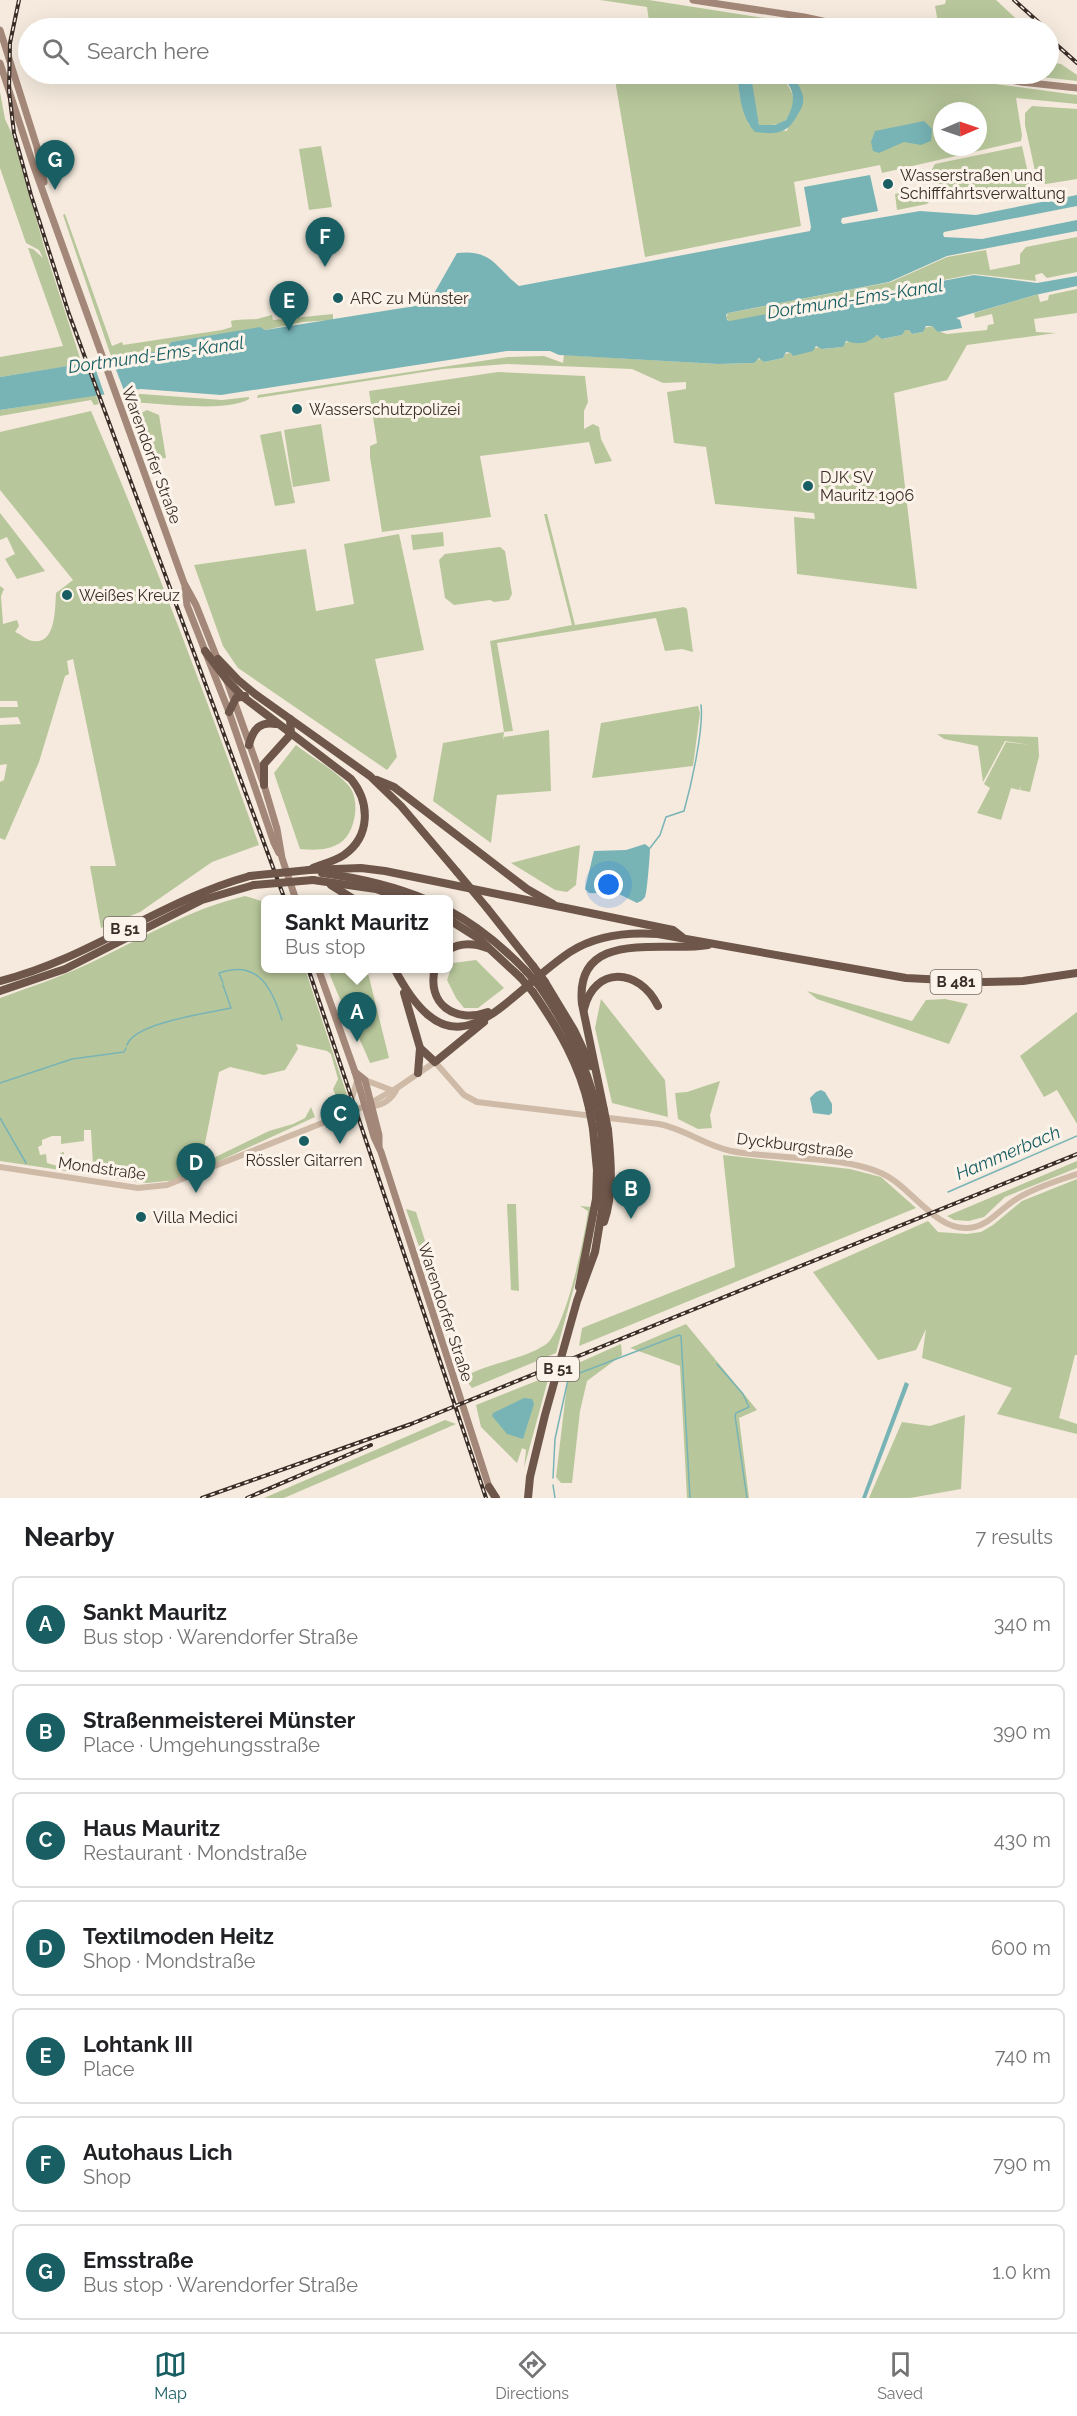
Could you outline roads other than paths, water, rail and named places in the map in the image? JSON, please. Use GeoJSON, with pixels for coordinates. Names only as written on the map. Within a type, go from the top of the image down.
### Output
{"type":"FeatureCollection","features":[{"type":"Feature","properties":{"kind":"highway"},"geometry":{"type":"LineString","coordinates":[[205,651],[242,696],[351,778],[359,789],[365,807],[365,825],[354,846],[339,857],[309,870]]}},
{"type":"Feature","properties":{"kind":"highway"},"geometry":{"type":"LineString","coordinates":[[218,659],[255,694],[370,776],[401,806],[487,908],[530,969],[539,987],[574,1030],[598,1084]]}},
{"type":"Feature","properties":{"kind":"highway"},"geometry":{"type":"LineString","coordinates":[[230,712],[236,698],[255,694]]}},
{"type":"Feature","properties":{"kind":"highway"},"geometry":{"type":"LineString","coordinates":[[290,718],[291,734]]}},
{"type":"Feature","properties":{"kind":"highway"},"geometry":{"type":"LineString","coordinates":[[249,745],[252,734],[260,725],[266,722],[278,724]]}},
{"type":"Feature","properties":{"kind":"highway"},"geometry":{"type":"LineString","coordinates":[[264,785],[264,764],[291,734]]}},
{"type":"Feature","properties":{"kind":"highway"},"geometry":{"type":"LineString","coordinates":[[370,776],[394,787],[527,889],[560,907]]}},
{"type":"Feature","properties":{"kind":"highway"},"geometry":{"type":"LineString","coordinates":[[309,870],[360,868],[385,872],[673,930],[684,938]]}},
{"type":"Feature","properties":{"kind":"highway","name":"B 51"},"geometry":{"type":"LineString","coordinates":[[0,981],[73,956],[177,902],[207,889],[250,876],[309,870],[360,878],[415,895]]}},
{"type":"Feature","properties":{"kind":"highway","name":"B 51"},"geometry":{"type":"LineString","coordinates":[[0,991],[65,969],[202,900],[254,885],[313,880],[376,889],[393,895]]}},
{"type":"Feature","properties":{"kind":"highway"},"geometry":{"type":"LineString","coordinates":[[324,882],[339,888],[348,895]]}},
{"type":"Feature","properties":{"kind":"highway"},"geometry":{"type":"LineString","coordinates":[[453,913],[482,931],[530,969]]}},
{"type":"Feature","properties":{"kind":"highway","name":"B 51"},"geometry":{"type":"LineString","coordinates":[[453,922],[478,938],[519,977],[539,987],[597,1109],[610,1184],[608,1210],[577,1301],[538,1438],[528,1498]]}},
{"type":"Feature","properties":{"kind":"highway","name":"B 481"},"geometry":{"type":"LineString","coordinates":[[435,1062],[571,951],[588,942],[629,933],[684,938],[906,978],[949,981],[1023,981],[1077,973]]}},
{"type":"Feature","properties":{"kind":"highway"},"geometry":{"type":"LineString","coordinates":[[453,948],[465,944],[477,944],[491,950]]}},
{"type":"Feature","properties":{"kind":"highway"},"geometry":{"type":"LineString","coordinates":[[601,1130],[597,1109],[598,1084],[581,994],[583,981],[594,963],[611,951],[663,945],[694,947],[713,944]]}},
{"type":"Feature","properties":{"kind":"highway"},"geometry":{"type":"LineString","coordinates":[[396,973],[418,1008],[430,1019],[444,1026],[464,1027],[479,1022],[498,1009]]}},
{"type":"Feature","properties":{"kind":"highway"},"geometry":{"type":"LineString","coordinates":[[435,973],[433,991],[446,1009],[466,1017],[478,1016],[498,1009]]}},
{"type":"Feature","properties":{"kind":"highway"},"geometry":{"type":"LineString","coordinates":[[584,1014],[588,998],[594,989],[615,977],[629,977],[639,981],[651,992],[658,1006]]}},
{"type":"Feature","properties":{"kind":"highway"},"geometry":{"type":"LineString","coordinates":[[401,983],[420,1048],[418,1073]]}},
{"type":"Feature","properties":{"kind":"highway"},"geometry":{"type":"LineString","coordinates":[[420,1048],[435,1062]]}},
{"type":"Feature","properties":{"kind":"highway","name":"B 51"},"geometry":{"type":"LineString","coordinates":[[577,1301],[596,1199],[597,1160],[601,1130]]}},
{"type":"Feature","properties":{"kind":"highway"},"geometry":{"type":"LineString","coordinates":[[489,1487],[496,1498]]}},
{"type":"Feature","properties":{"kind":"main road"},"geometry":{"type":"LineString","coordinates":[[693,0],[809,18]]}},
{"type":"Feature","properties":{"kind":"main road","name":"Warendorfer Straße"},"geometry":{"type":"LineString","coordinates":[[0,30],[38,147],[48,199]]}},
{"type":"Feature","properties":{"kind":"main road","name":"Warendorfer Straße"},"geometry":{"type":"LineString","coordinates":[[0,63],[33,164],[48,199],[102,357],[184,583],[196,605],[227,680],[264,785],[277,829],[282,858],[294,895]]}},
{"type":"Feature","properties":{"kind":"main road"},"geometry":{"type":"LineString","coordinates":[[1039,84],[1075,88]]}},
{"type":"Feature","properties":{"kind":"main road","name":"Warendorfer Straße"},"geometry":{"type":"LineString","coordinates":[[184,583],[187,604],[230,712],[274,843],[282,858]]}},
{"type":"Feature","properties":{"kind":"main road","name":"Warendorfer Straße"},"geometry":{"type":"LineString","coordinates":[[319,973],[369,1105],[374,1137],[379,1146],[489,1487]]}},
{"type":"Feature","properties":{"kind":"street"},"geometry":{"type":"LineString","coordinates":[[348,1111],[361,1081],[394,1089],[435,1062]]}},
{"type":"Feature","properties":{"kind":"street","name":"Dyckburgstraße"},"geometry":{"type":"LineString","coordinates":[[435,1062],[465,1095],[477,1102],[659,1124],[681,1130],[733,1152],[868,1168],[897,1182],[939,1220],[960,1228],[983,1224],[1022,1196],[1077,1174]]}},
{"type":"Feature","properties":{"kind":"street"},"geometry":{"type":"LineString","coordinates":[[369,1105],[390,1098],[394,1095],[394,1089]]}},
{"type":"Feature","properties":{"kind":"street","name":"Mondstraße"},"geometry":{"type":"LineString","coordinates":[[0,1167],[138,1188],[162,1186],[181,1181],[348,1111],[369,1105]]}},
{"type":"Feature","properties":{"kind":"water"},"geometry":{"type":"Polygon","coordinates":[[[738,84],[752,84],[759,125],[775,125],[786,120],[793,100],[791,88],[788,84],[798,84],[803,101],[801,110],[786,129],[775,133],[755,132],[745,116],[738,84]]]}},
{"type":"Feature","properties":{"kind":"water"},"geometry":{"type":"Polygon","coordinates":[[[924,121],[932,129],[931,141],[921,145],[904,142],[879,153],[873,151],[871,142],[875,131],[924,121]]]}},
{"type":"Feature","properties":{"kind":"water","name":"Dortmund-Ems-Kanal"},"geometry":{"type":"Polygon","coordinates":[[[870,175],[878,211],[842,218],[843,224],[920,211],[976,215],[1077,195],[1077,206],[943,234],[944,237],[982,239],[1077,220],[1077,231],[947,256],[889,282],[728,313],[727,320],[974,275],[1037,283],[1077,276],[1077,286],[1035,295],[956,318],[960,320],[962,328],[938,332],[932,326],[926,326],[923,332],[912,334],[909,330],[905,330],[902,335],[882,339],[877,335],[863,343],[846,341],[843,347],[822,349],[816,346],[813,351],[793,356],[786,352],[783,358],[764,362],[759,358],[754,363],[718,364],[559,355],[550,351],[507,351],[221,395],[141,389],[0,410],[0,377],[166,350],[171,342],[260,327],[265,330],[428,304],[457,253],[469,252],[486,257],[519,286],[810,231],[804,187],[870,175]]]}},
{"type":"Feature","properties":{"kind":"water"},"geometry":{"type":"Polygon","coordinates":[[[645,844],[650,848],[650,852],[646,894],[642,900],[637,903],[619,894],[589,893],[585,889],[594,851],[626,850],[645,844]]]}},
{"type":"Feature","properties":{"kind":"water"},"geometry":{"type":"Polygon","coordinates":[[[821,1090],[825,1092],[832,1104],[832,1113],[829,1115],[813,1113],[810,1098],[821,1090]]]}},
{"type":"Feature","properties":{"kind":"water"},"geometry":{"type":"Polygon","coordinates":[[[905,1382],[909,1384],[866,1498],[862,1498],[905,1382]]]}},
{"type":"Feature","properties":{"kind":"water"},"geometry":{"type":"Polygon","coordinates":[[[524,1398],[532,1399],[534,1404],[523,1439],[507,1434],[492,1416],[493,1413],[524,1398]]]}},
{"type":"Feature","properties":{"kind":"waterway"},"geometry":{"type":"LineString","coordinates":[[650,848],[660,835],[666,817],[684,811],[699,742],[701,705]]}},
{"type":"Feature","properties":{"kind":"waterway"},"geometry":{"type":"LineString","coordinates":[[223,983],[219,973],[232,970],[253,973],[268,987],[282,1020]]}},
{"type":"Feature","properties":{"kind":"waterway"},"geometry":{"type":"LineString","coordinates":[[127,1045],[133,1037],[157,1025],[231,1008],[223,985]]}},
{"type":"Feature","properties":{"kind":"waterway"},"geometry":{"type":"LineString","coordinates":[[0,1083],[72,1059],[124,1052],[126,1048]]}},
{"type":"Feature","properties":{"kind":"waterway"},"geometry":{"type":"LineString","coordinates":[[0,1118],[26,1163]]}},
{"type":"Feature","properties":{"kind":"waterway","name":"Hammerbach"},"geometry":{"type":"LineString","coordinates":[[948,1192],[1077,1136]]}},
{"type":"Feature","properties":{"kind":"waterway"},"geometry":{"type":"LineString","coordinates":[[564,1379],[681,1336],[690,1498]]}},
{"type":"Feature","properties":{"kind":"waterway"},"geometry":{"type":"LineString","coordinates":[[717,1364],[743,1394],[749,1407],[736,1413],[735,1416],[747,1498]]}},
{"type":"Feature","properties":{"kind":"waterway"},"geometry":{"type":"LineString","coordinates":[[553,1478],[555,1439],[569,1375]]}},
{"type":"Feature","properties":{"kind":"waterway"},"geometry":{"type":"LineString","coordinates":[[553,1485],[555,1498]]}},
{"type":"Feature","properties":{"kind":"railway"},"geometry":{"type":"LineString","coordinates":[[19,0],[10,43],[9,91],[14,133],[31,195],[69,314],[283,895]]}},
{"type":"Feature","properties":{"kind":"railway"},"geometry":{"type":"LineString","coordinates":[[1014,0],[1034,18]]}},
{"type":"Feature","properties":{"kind":"railway"},"geometry":{"type":"LineString","coordinates":[[1059,47],[1077,63]]}},
{"type":"Feature","properties":{"kind":"railway"},"geometry":{"type":"LineString","coordinates":[[310,973],[486,1498]]}},
{"type":"Feature","properties":{"kind":"railway"},"geometry":{"type":"LineString","coordinates":[[202,1498],[411,1424],[1077,1154]]}},
{"type":"Feature","properties":{"kind":"railway"},"geometry":{"type":"LineString","coordinates":[[247,1498],[371,1445]]}},
{"type":"Feature","properties":{"kind":"place","name":"Wasserstraßen und Schifffahrtsverwaltung"},"geometry":{"type":"Point","coordinates":[888,184]}},
{"type":"Feature","properties":{"kind":"place","name":"Emsstraße"},"geometry":{"type":"Point","coordinates":[55,190]}},
{"type":"Feature","properties":{"kind":"place","name":"Autohaus Lich"},"geometry":{"type":"Point","coordinates":[325,267]}},
{"type":"Feature","properties":{"kind":"place","name":"ARC zu Münster"},"geometry":{"type":"Point","coordinates":[338,298]}},
{"type":"Feature","properties":{"kind":"place","name":"Lohtank III"},"geometry":{"type":"Point","coordinates":[289,331]}},
{"type":"Feature","properties":{"kind":"place","name":"Wasserschutzpolizei"},"geometry":{"type":"Point","coordinates":[297,409]}},
{"type":"Feature","properties":{"kind":"place","name":"DJK SV Mauritz 1906"},"geometry":{"type":"Point","coordinates":[808,486]}},
{"type":"Feature","properties":{"kind":"place","name":"Weißes Kreuz"},"geometry":{"type":"Point","coordinates":[67,595]}},
{"type":"Feature","properties":{"kind":"place","name":"Sankt Mauritz"},"geometry":{"type":"Point","coordinates":[357,1042]}},
{"type":"Feature","properties":{"kind":"place","name":"Rössler Gitarren"},"geometry":{"type":"Point","coordinates":[304,1141]}},
{"type":"Feature","properties":{"kind":"place","name":"Haus Mauritz"},"geometry":{"type":"Point","coordinates":[340,1144]}},
{"type":"Feature","properties":{"kind":"place","name":"Textilmoden Heitz"},"geometry":{"type":"Point","coordinates":[196,1193]}},
{"type":"Feature","properties":{"kind":"place","name":"Villa Medici"},"geometry":{"type":"Point","coordinates":[141,1217]}},
{"type":"Feature","properties":{"kind":"place","name":"Straßenmeisterei Münster"},"geometry":{"type":"Point","coordinates":[631,1219]}}]}
